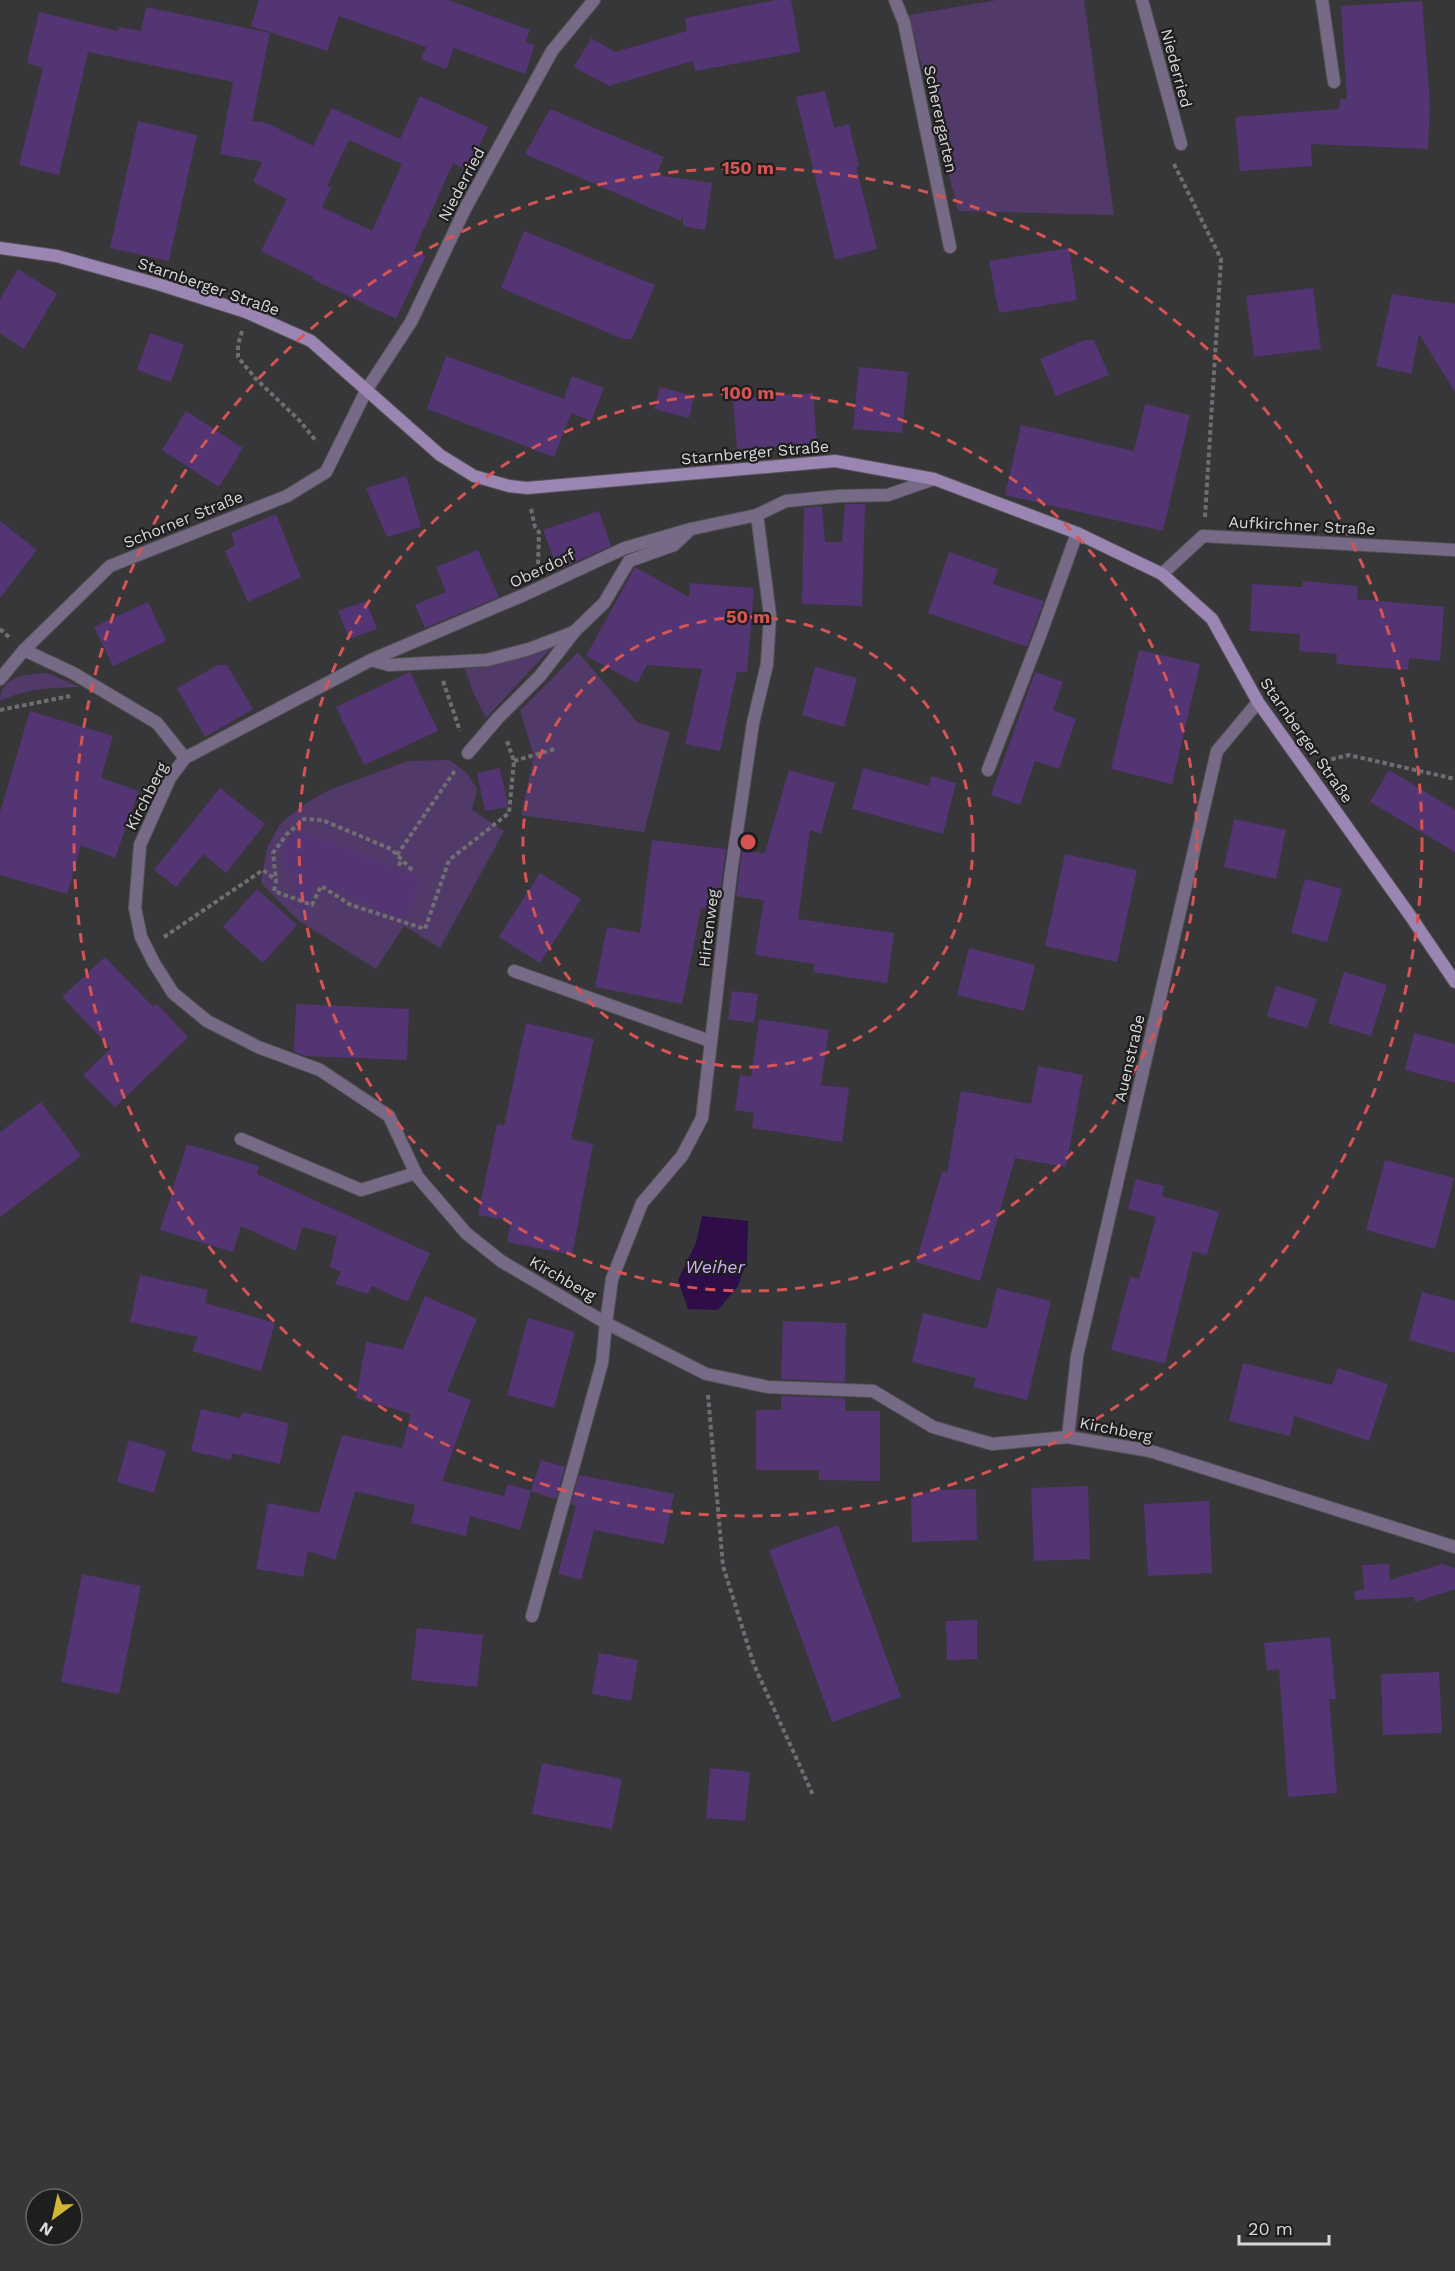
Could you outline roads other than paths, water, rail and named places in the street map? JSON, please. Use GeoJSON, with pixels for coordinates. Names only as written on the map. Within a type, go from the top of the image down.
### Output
{"type":"FeatureCollection","features":[{"type":"Feature","properties":{"kind":"main road","name":"Starnberger Straße"},"geometry":{"type":"LineString","coordinates":[[0,248],[57,256],[161,285],[246,312],[311,341],[440,455],[474,476],[509,486],[527,488],[835,461],[934,479],[1077,533],[1162,574],[1212,619],[1258,702],[1455,982]]}},
{"type":"Feature","properties":{"kind":"street","name":"Niederried"},"geometry":{"type":"LineString","coordinates":[[367,389],[411,322],[466,207],[552,51],[594,0]]}},
{"type":"Feature","properties":{"kind":"street","name":"Scherergarten"},"geometry":{"type":"LineString","coordinates":[[895,0],[904,22],[950,247]]}},
{"type":"Feature","properties":{"kind":"street","name":"Niederried"},"geometry":{"type":"LineString","coordinates":[[1142,0],[1181,144]]}},
{"type":"Feature","properties":{"kind":"street"},"geometry":{"type":"LineString","coordinates":[[1322,0],[1334,82]]}},
{"type":"Feature","properties":{"kind":"street","name":"Schorner Straße"},"geometry":{"type":"LineString","coordinates":[[0,679],[24,650],[110,566],[287,496],[326,472],[367,389]]}},
{"type":"Feature","properties":{"kind":"street","name":"Oberdorf"},"geometry":{"type":"LineString","coordinates":[[185,758],[371,660],[526,594],[625,548],[691,529],[757,515],[786,501],[839,495],[888,495],[934,479]]}},
{"type":"Feature","properties":{"kind":"street","name":"Hirtenweg"},"geometry":{"type":"LineString","coordinates":[[532,1616],[602,1363],[612,1279],[642,1203],[682,1156],[702,1118],[731,872],[753,723],[767,664],[770,615],[757,515]]}},
{"type":"Feature","properties":{"kind":"street"},"geometry":{"type":"LineString","coordinates":[[468,753],[498,718],[540,676],[575,631],[604,603],[629,561],[674,545],[691,529]]}},
{"type":"Feature","properties":{"kind":"street"},"geometry":{"type":"LineString","coordinates":[[988,770],[1077,533]]}},
{"type":"Feature","properties":{"kind":"street","name":"Aufkirchner Straße"},"geometry":{"type":"LineString","coordinates":[[1162,574],[1203,536],[1455,550]]}},
{"type":"Feature","properties":{"kind":"street"},"geometry":{"type":"LineString","coordinates":[[371,660],[389,665],[487,660],[529,649],[575,631]]}},
{"type":"Feature","properties":{"kind":"street","name":"Kirchberg"},"geometry":{"type":"LineString","coordinates":[[24,650],[73,673],[157,723],[185,758],[170,778],[140,845],[135,908],[141,937],[174,993],[207,1021],[258,1047],[320,1070],[389,1116],[416,1173],[466,1233],[501,1261],[606,1323],[706,1374],[768,1387],[873,1392],[933,1427],[992,1444],[1068,1437],[1150,1451],[1455,1547]]}},
{"type":"Feature","properties":{"kind":"street","name":"Auenstraße"},"geometry":{"type":"LineString","coordinates":[[1068,1437],[1077,1356],[1217,751],[1258,702]]}},
{"type":"Feature","properties":{"kind":"street"},"geometry":{"type":"LineString","coordinates":[[514,971],[710,1041]]}},
{"type":"Feature","properties":{"kind":"street"},"geometry":{"type":"LineString","coordinates":[[241,1139],[361,1190],[416,1173]]}},
{"type":"Feature","properties":{"kind":"water","name":"Weiher"},"geometry":{"type":"Polygon","coordinates":[[[702,1216],[748,1221],[747,1260],[738,1286],[718,1310],[688,1309],[678,1280],[696,1243],[702,1216]]]}}]}
